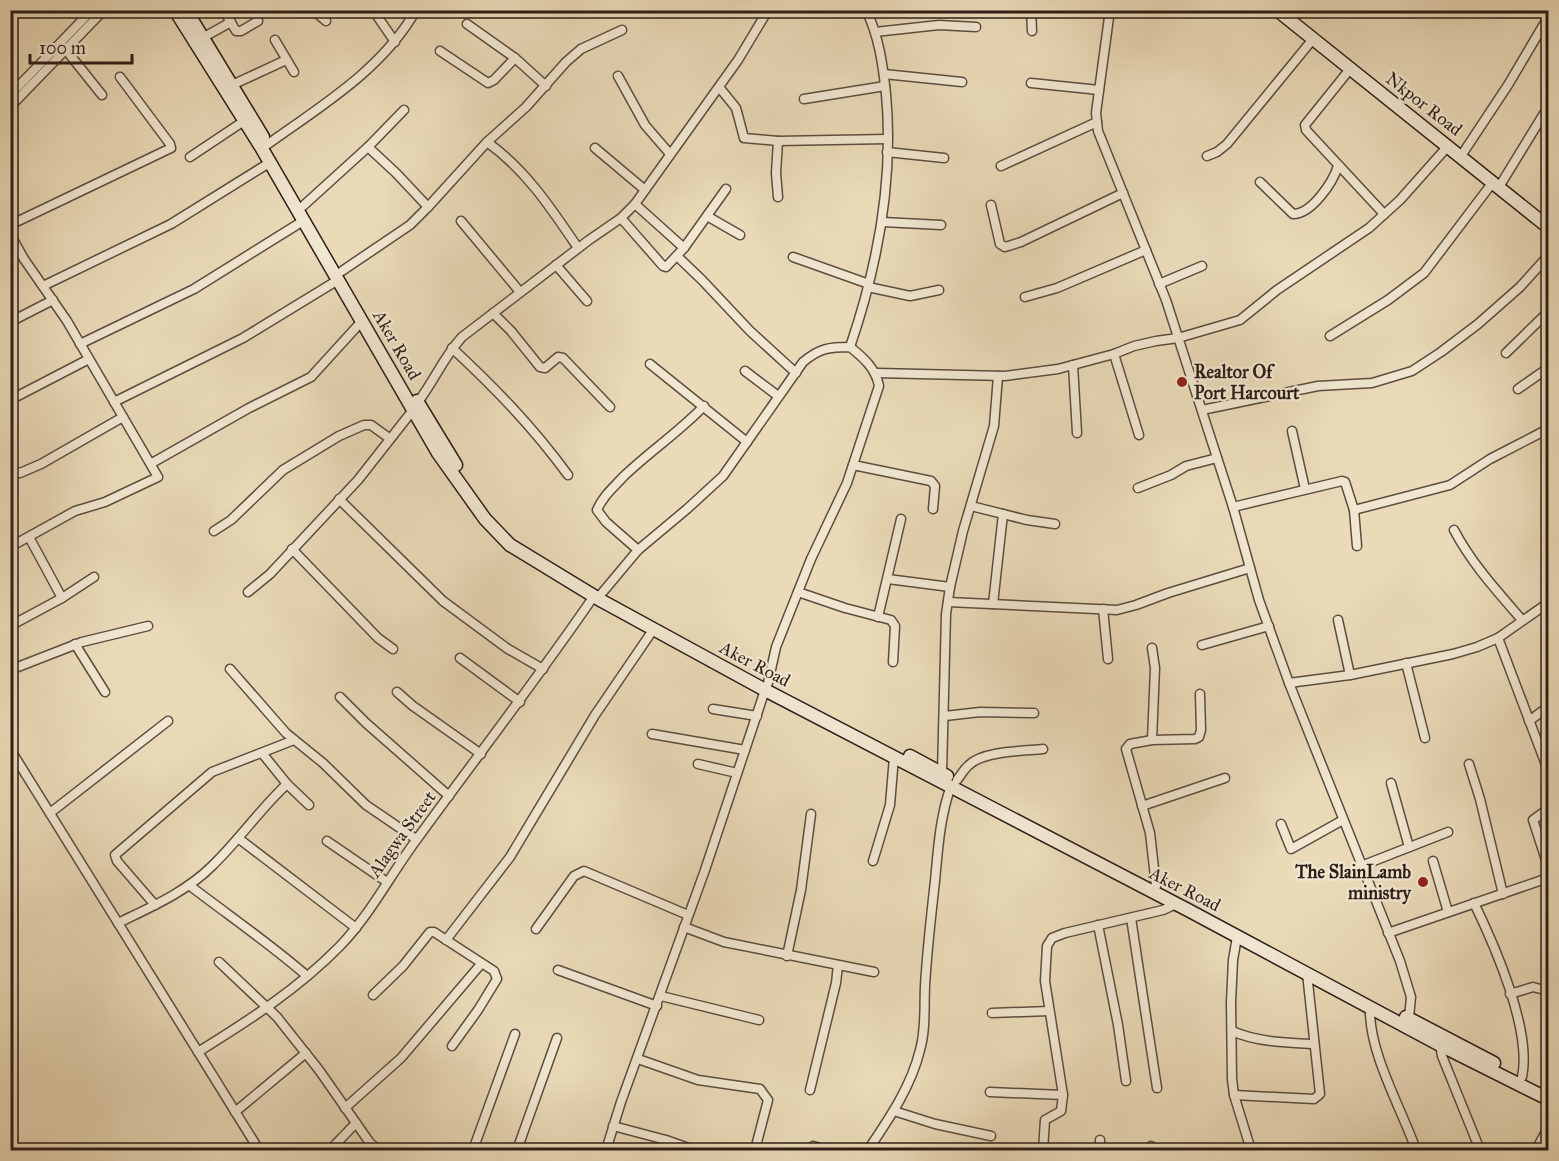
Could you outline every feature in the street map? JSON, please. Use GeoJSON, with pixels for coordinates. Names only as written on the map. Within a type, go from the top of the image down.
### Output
{"type":"FeatureCollection","features":[{"type":"Feature","properties":{"kind":"street"},"geometry":{"type":"LineString","coordinates":[[11,94],[92,10]]}},
{"type":"Feature","properties":{"kind":"street"},"geometry":{"type":"LineString","coordinates":[[10,107],[104,10]]}},
{"type":"Feature","properties":{"kind":"street","name":"Aker Road"},"geometry":{"type":"LineString","coordinates":[[175,10],[303,221],[321,242]]}},
{"type":"Feature","properties":{"kind":"street","name":"Aker Road"},"geometry":{"type":"LineString","coordinates":[[186,10],[268,144],[415,406]]}},
{"type":"Feature","properties":{"kind":"street"},"geometry":{"type":"LineString","coordinates":[[313,10],[326,21]]}},
{"type":"Feature","properties":{"kind":"street"},"geometry":{"type":"LineString","coordinates":[[373,10],[395,42]]}},
{"type":"Feature","properties":{"kind":"street"},"geometry":{"type":"LineString","coordinates":[[268,144],[355,80],[395,42],[416,10]]}},
{"type":"Feature","properties":{"kind":"street"},"geometry":{"type":"LineString","coordinates":[[248,592],[270,574],[358,480],[428,389],[441,363],[452,348],[520,292],[621,218],[635,204],[738,60],[768,10]]}},
{"type":"Feature","properties":{"kind":"street"},"geometry":{"type":"LineString","coordinates":[[606,1150],[767,687],[776,647],[811,559],[847,483],[879,386],[877,373],[850,346],[869,285],[883,222],[887,152],[884,74],[875,32],[866,10]]}},
{"type":"Feature","properties":{"kind":"street"},"geometry":{"type":"LineString","coordinates":[[1031,10],[1032,31]]}},
{"type":"Feature","properties":{"kind":"street"},"geometry":{"type":"LineString","coordinates":[[1110,10],[1096,113],[1098,131],[1146,250],[1178,338],[1233,507],[1250,568],[1289,683],[1400,961],[1411,997],[1409,1018]]}},
{"type":"Feature","properties":{"kind":"street","name":"Nkpor Road"},"geometry":{"type":"LineString","coordinates":[[1277,10],[1548,227]]}},
{"type":"Feature","properties":{"kind":"street"},"geometry":{"type":"LineString","coordinates":[[1461,156],[1508,85],[1547,19],[1543,10]]}},
{"type":"Feature","properties":{"kind":"street"},"geometry":{"type":"LineString","coordinates":[[224,11],[238,32],[258,21]]}},
{"type":"Feature","properties":{"kind":"street"},"geometry":{"type":"LineString","coordinates":[[204,37],[231,22]]}},
{"type":"Feature","properties":{"kind":"street"},"geometry":{"type":"LineString","coordinates":[[467,24],[515,58],[546,86]]}},
{"type":"Feature","properties":{"kind":"street"},"geometry":{"type":"LineString","coordinates":[[875,32],[939,25],[976,27]]}},
{"type":"Feature","properties":{"kind":"street"},"geometry":{"type":"LineString","coordinates":[[114,402],[243,338],[340,275],[362,255],[403,230],[428,207],[487,142],[526,107],[566,62],[581,49],[622,30]]}},
{"type":"Feature","properties":{"kind":"street"},"geometry":{"type":"LineString","coordinates":[[1207,156],[1227,144],[1313,39]]}},
{"type":"Feature","properties":{"kind":"street"},"geometry":{"type":"LineString","coordinates":[[275,40],[294,72]]}},
{"type":"Feature","properties":{"kind":"street"},"geometry":{"type":"LineString","coordinates":[[66,50],[102,95]]}},
{"type":"Feature","properties":{"kind":"street"},"geometry":{"type":"LineString","coordinates":[[440,51],[488,83],[494,80],[515,58]]}},
{"type":"Feature","properties":{"kind":"street"},"geometry":{"type":"LineString","coordinates":[[232,85],[286,60]]}},
{"type":"Feature","properties":{"kind":"street"},"geometry":{"type":"LineString","coordinates":[[1350,69],[1305,125],[1311,138],[1384,214]]}},
{"type":"Feature","properties":{"kind":"street"},"geometry":{"type":"LineString","coordinates":[[884,74],[962,82]]}},
{"type":"Feature","properties":{"kind":"street"},"geometry":{"type":"LineString","coordinates":[[10,225],[171,147],[120,76]]}},
{"type":"Feature","properties":{"kind":"street"},"geometry":{"type":"LineString","coordinates":[[618,76],[645,124],[670,154]]}},
{"type":"Feature","properties":{"kind":"street"},"geometry":{"type":"LineString","coordinates":[[1031,83],[1099,90]]}},
{"type":"Feature","properties":{"kind":"street"},"geometry":{"type":"LineString","coordinates":[[804,99],[885,86]]}},
{"type":"Feature","properties":{"kind":"street"},"geometry":{"type":"LineString","coordinates":[[719,87],[736,108],[744,138],[778,141],[887,139]]}},
{"type":"Feature","properties":{"kind":"street"},"geometry":{"type":"LineString","coordinates":[[1330,336],[1388,300],[1424,273],[1496,185],[1548,107]]}},
{"type":"Feature","properties":{"kind":"street"},"geometry":{"type":"LineString","coordinates":[[303,206],[368,147],[404,110]]}},
{"type":"Feature","properties":{"kind":"street"},"geometry":{"type":"LineString","coordinates":[[190,157],[244,121]]}},
{"type":"Feature","properties":{"kind":"street"},"geometry":{"type":"LineString","coordinates":[[1000,166],[1097,122]]}},
{"type":"Feature","properties":{"kind":"street"},"geometry":{"type":"LineString","coordinates":[[778,141],[776,174],[778,197]]}},
{"type":"Feature","properties":{"kind":"street"},"geometry":{"type":"LineString","coordinates":[[487,142],[524,174],[542,195],[578,248]]}},
{"type":"Feature","properties":{"kind":"street"},"geometry":{"type":"LineString","coordinates":[[877,373],[998,376],[1073,365],[1156,340],[1178,338],[1240,320],[1278,290],[1348,243],[1384,214],[1400,200],[1448,146]]}},
{"type":"Feature","properties":{"kind":"street"},"geometry":{"type":"LineString","coordinates":[[368,147],[428,207]]}},
{"type":"Feature","properties":{"kind":"street"},"geometry":{"type":"LineString","coordinates":[[596,148],[645,190]]}},
{"type":"Feature","properties":{"kind":"street"},"geometry":{"type":"LineString","coordinates":[[887,152],[944,158]]}},
{"type":"Feature","properties":{"kind":"street"},"geometry":{"type":"LineString","coordinates":[[43,286],[171,224],[269,163]]}},
{"type":"Feature","properties":{"kind":"street"},"geometry":{"type":"LineString","coordinates":[[1260,182],[1293,214],[1299,214],[1308,209],[1326,190],[1336,175],[1338,166]]}},
{"type":"Feature","properties":{"kind":"street"},"geometry":{"type":"LineString","coordinates":[[621,218],[666,267],[684,248],[726,189]]}},
{"type":"Feature","properties":{"kind":"street"},"geometry":{"type":"LineString","coordinates":[[991,205],[1000,244],[1005,247],[1021,242],[1122,193]]}},
{"type":"Feature","properties":{"kind":"street"},"geometry":{"type":"LineString","coordinates":[[635,204],[684,248]]}},
{"type":"Feature","properties":{"kind":"street"},"geometry":{"type":"LineString","coordinates":[[707,216],[740,235]]}},
{"type":"Feature","properties":{"kind":"street"},"geometry":{"type":"LineString","coordinates":[[80,344],[194,289],[303,221]]}},
{"type":"Feature","properties":{"kind":"street"},"geometry":{"type":"LineString","coordinates":[[461,221],[520,292]]}},
{"type":"Feature","properties":{"kind":"street"},"geometry":{"type":"LineString","coordinates":[[883,222],[940,225]]}},
{"type":"Feature","properties":{"kind":"street"},"geometry":{"type":"LineString","coordinates":[[10,234],[13,244],[53,300],[152,463],[158,477],[105,502],[75,512],[10,547]]}},
{"type":"Feature","properties":{"kind":"street"},"geometry":{"type":"LineString","coordinates":[[1025,297],[1057,288],[1146,250]]}},
{"type":"Feature","properties":{"kind":"street"},"geometry":{"type":"LineString","coordinates":[[677,256],[750,331],[796,373]]}},
{"type":"Feature","properties":{"kind":"street"},"geometry":{"type":"LineString","coordinates":[[1202,410],[1318,386],[1372,383],[1412,371],[1478,324],[1520,287],[1548,256]]}},
{"type":"Feature","properties":{"kind":"street"},"geometry":{"type":"LineString","coordinates":[[793,257],[869,285],[910,296],[939,290]]}},
{"type":"Feature","properties":{"kind":"street"},"geometry":{"type":"LineString","coordinates":[[556,265],[587,301]]}},
{"type":"Feature","properties":{"kind":"street"},"geometry":{"type":"LineString","coordinates":[[1159,284],[1202,266]]}},
{"type":"Feature","properties":{"kind":"street","name":"Aker Road"},"geometry":{"type":"LineString","coordinates":[[340,275],[362,321],[415,406],[504,529],[527,548],[653,630],[942,773],[954,783]]}},
{"type":"Feature","properties":{"kind":"street"},"geometry":{"type":"LineString","coordinates":[[10,322],[53,300]]}},
{"type":"Feature","properties":{"kind":"street"},"geometry":{"type":"LineString","coordinates":[[1506,353],[1548,312]]}},
{"type":"Feature","properties":{"kind":"street"},"geometry":{"type":"LineString","coordinates":[[493,313],[540,367],[544,368],[558,357],[563,358],[610,407]]}},
{"type":"Feature","properties":{"kind":"street"},"geometry":{"type":"LineString","coordinates":[[152,463],[249,408],[311,377],[362,321]]}},
{"type":"Feature","properties":{"kind":"street","name":"Alagwa Street"},"geometry":{"type":"LineString","coordinates":[[198,1052],[266,1008],[339,947],[356,928],[416,840],[598,595],[638,550],[723,476],[803,362],[817,351],[831,347],[850,346]]}},
{"type":"Feature","properties":{"kind":"street"},"geometry":{"type":"LineString","coordinates":[[452,348],[542,438],[568,475]]}},
{"type":"Feature","properties":{"kind":"street"},"geometry":{"type":"LineString","coordinates":[[1114,354],[1139,435]]}},
{"type":"Feature","properties":{"kind":"street"},"geometry":{"type":"LineString","coordinates":[[10,400],[88,359]]}},
{"type":"Feature","properties":{"kind":"street"},"geometry":{"type":"LineString","coordinates":[[650,363],[747,442]]}},
{"type":"Feature","properties":{"kind":"street"},"geometry":{"type":"LineString","coordinates":[[1073,365],[1077,433]]}},
{"type":"Feature","properties":{"kind":"street"},"geometry":{"type":"LineString","coordinates":[[1518,389],[1548,368]]}},
{"type":"Feature","properties":{"kind":"street"},"geometry":{"type":"LineString","coordinates":[[745,371],[778,396]]}},
{"type":"Feature","properties":{"kind":"street"},"geometry":{"type":"LineString","coordinates":[[942,773],[950,587],[994,426],[998,376]]}},
{"type":"Feature","properties":{"kind":"street"},"geometry":{"type":"LineString","coordinates":[[638,550],[606,522],[597,510],[602,498],[639,462],[683,427],[704,406]]}},
{"type":"Feature","properties":{"kind":"street"},"geometry":{"type":"LineString","coordinates":[[10,470],[20,473],[41,464],[123,417]]}},
{"type":"Feature","properties":{"kind":"street"},"geometry":{"type":"LineString","coordinates":[[214,531],[231,520],[283,470],[339,436],[364,425],[371,425],[389,438]]}},
{"type":"Feature","properties":{"kind":"street"},"geometry":{"type":"LineString","coordinates":[[1354,510],[1450,485],[1490,459],[1548,429]]}},
{"type":"Feature","properties":{"kind":"street"},"geometry":{"type":"LineString","coordinates":[[1292,431],[1305,489]]}},
{"type":"Feature","properties":{"kind":"street"},"geometry":{"type":"LineString","coordinates":[[1138,488],[1171,475],[1186,466],[1217,458]]}},
{"type":"Feature","properties":{"kind":"street"},"geometry":{"type":"LineString","coordinates":[[853,465],[931,481],[935,486],[933,509]]}},
{"type":"Feature","properties":{"kind":"street"},"geometry":{"type":"LineString","coordinates":[[1233,507],[1338,480],[1344,481],[1354,510],[1357,546]]}},
{"type":"Feature","properties":{"kind":"street"},"geometry":{"type":"LineString","coordinates":[[339,499],[442,601],[508,649],[543,669]]}},
{"type":"Feature","properties":{"kind":"street"},"geometry":{"type":"LineString","coordinates":[[971,506],[1027,520],[1056,524]]}},
{"type":"Feature","properties":{"kind":"street"},"geometry":{"type":"LineString","coordinates":[[993,604],[1003,514]]}},
{"type":"Feature","properties":{"kind":"street"},"geometry":{"type":"LineString","coordinates":[[878,617],[901,519]]}},
{"type":"Feature","properties":{"kind":"street"},"geometry":{"type":"LineString","coordinates":[[1454,530],[1467,554],[1522,620]]}},
{"type":"Feature","properties":{"kind":"street"},"geometry":{"type":"LineString","coordinates":[[29,537],[62,598]]}},
{"type":"Feature","properties":{"kind":"street"},"geometry":{"type":"LineString","coordinates":[[292,549],[372,633],[393,649]]}},
{"type":"Feature","properties":{"kind":"street"},"geometry":{"type":"LineString","coordinates":[[948,602],[1117,610],[1250,568]]}},
{"type":"Feature","properties":{"kind":"street"},"geometry":{"type":"LineString","coordinates":[[10,626],[62,598],[94,577]]}},
{"type":"Feature","properties":{"kind":"street"},"geometry":{"type":"LineString","coordinates":[[888,579],[950,587]]}},
{"type":"Feature","properties":{"kind":"street"},"geometry":{"type":"LineString","coordinates":[[798,592],[889,620],[894,624],[894,662]]}},
{"type":"Feature","properties":{"kind":"street","name":"Aker Road"},"geometry":{"type":"LineString","coordinates":[[598,595],[894,757],[954,783],[1237,937],[1273,951],[1307,973],[1440,1045],[1548,1099]]}},
{"type":"Feature","properties":{"kind":"street"},"geometry":{"type":"LineString","coordinates":[[1289,683],[1350,675],[1477,647],[1498,638],[1548,603]]}},
{"type":"Feature","properties":{"kind":"street"},"geometry":{"type":"LineString","coordinates":[[1103,609],[1107,659]]}},
{"type":"Feature","properties":{"kind":"street"},"geometry":{"type":"LineString","coordinates":[[1338,620],[1350,675]]}},
{"type":"Feature","properties":{"kind":"street"},"geometry":{"type":"LineString","coordinates":[[10,670],[75,644],[147,626]]}},
{"type":"Feature","properties":{"kind":"street"},"geometry":{"type":"LineString","coordinates":[[1202,645],[1269,626]]}},
{"type":"Feature","properties":{"kind":"street"},"geometry":{"type":"LineString","coordinates":[[446,940],[510,857],[595,715],[653,630]]}},
{"type":"Feature","properties":{"kind":"street"},"geometry":{"type":"LineString","coordinates":[[1498,638],[1548,770]]}},
{"type":"Feature","properties":{"kind":"street"},"geometry":{"type":"LineString","coordinates":[[75,644],[105,692]]}},
{"type":"Feature","properties":{"kind":"street"},"geometry":{"type":"LineString","coordinates":[[1152,648],[1155,668],[1152,740]]}},
{"type":"Feature","properties":{"kind":"street"},"geometry":{"type":"LineString","coordinates":[[460,658],[520,702]]}},
{"type":"Feature","properties":{"kind":"street"},"geometry":{"type":"LineString","coordinates":[[1406,663],[1425,738]]}},
{"type":"Feature","properties":{"kind":"street"},"geometry":{"type":"LineString","coordinates":[[230,669],[294,740],[366,805],[416,840]]}},
{"type":"Feature","properties":{"kind":"street"},"geometry":{"type":"LineString","coordinates":[[398,692],[413,706],[481,754]]}},
{"type":"Feature","properties":{"kind":"street"},"geometry":{"type":"LineString","coordinates":[[1156,886],[1150,832],[1126,749],[1130,744],[1152,740],[1199,737],[1201,730],[1200,694]]}},
{"type":"Feature","properties":{"kind":"street"},"geometry":{"type":"LineString","coordinates":[[340,697],[449,796]]}},
{"type":"Feature","properties":{"kind":"street"},"geometry":{"type":"LineString","coordinates":[[1529,721],[1548,706]]}},
{"type":"Feature","properties":{"kind":"street"},"geometry":{"type":"LineString","coordinates":[[713,709],[757,716]]}},
{"type":"Feature","properties":{"kind":"street"},"geometry":{"type":"LineString","coordinates":[[945,716],[981,712],[1034,713]]}},
{"type":"Feature","properties":{"kind":"street"},"geometry":{"type":"LineString","coordinates":[[50,813],[168,721]]}},
{"type":"Feature","properties":{"kind":"street"},"geometry":{"type":"LineString","coordinates":[[651,734],[745,750]]}},
{"type":"Feature","properties":{"kind":"street"},"geometry":{"type":"LineString","coordinates":[[155,905],[117,861],[115,855],[212,772],[294,740]]}},
{"type":"Feature","properties":{"kind":"street"},"geometry":{"type":"LineString","coordinates":[[868,1150],[894,1111],[911,1078],[921,1049],[939,844],[946,799],[954,783],[975,760],[992,755],[1043,749]]}},
{"type":"Feature","properties":{"kind":"street"},"geometry":{"type":"LineString","coordinates":[[10,750],[259,1150]]}},
{"type":"Feature","properties":{"kind":"street"},"geometry":{"type":"LineString","coordinates":[[262,753],[309,805]]}},
{"type":"Feature","properties":{"kind":"street"},"geometry":{"type":"LineString","coordinates":[[873,861],[890,805],[894,757]]}},
{"type":"Feature","properties":{"kind":"street"},"geometry":{"type":"LineString","coordinates":[[698,764],[737,773]]}},
{"type":"Feature","properties":{"kind":"street"},"geometry":{"type":"LineString","coordinates":[[1469,764],[1503,894]]}},
{"type":"Feature","properties":{"kind":"street"},"geometry":{"type":"LineString","coordinates":[[1142,806],[1225,778]]}},
{"type":"Feature","properties":{"kind":"street"},"geometry":{"type":"LineString","coordinates":[[1391,783],[1409,847]]}},
{"type":"Feature","properties":{"kind":"street"},"geometry":{"type":"LineString","coordinates":[[118,923],[189,885],[211,867],[288,784]]}},
{"type":"Feature","properties":{"kind":"street","name":"Aker Road"},"geometry":{"type":"LineString","coordinates":[[992,804],[1156,886],[1273,951],[1409,1018],[1548,1091]]}},
{"type":"Feature","properties":{"kind":"street"},"geometry":{"type":"LineString","coordinates":[[1548,809],[1533,820],[1548,866]]}},
{"type":"Feature","properties":{"kind":"street"},"geometry":{"type":"LineString","coordinates":[[788,956],[801,890],[811,814]]}},
{"type":"Feature","properties":{"kind":"street"},"geometry":{"type":"LineString","coordinates":[[1281,824],[1291,849],[1343,820]]}},
{"type":"Feature","properties":{"kind":"street"},"geometry":{"type":"LineString","coordinates":[[1361,866],[1448,832]]}},
{"type":"Feature","properties":{"kind":"street"},"geometry":{"type":"LineString","coordinates":[[238,838],[356,928]]}},
{"type":"Feature","properties":{"kind":"street"},"geometry":{"type":"LineString","coordinates":[[327,841],[387,882]]}},
{"type":"Feature","properties":{"kind":"street"},"geometry":{"type":"LineString","coordinates":[[1433,861],[1448,912]]}},
{"type":"Feature","properties":{"kind":"street"},"geometry":{"type":"LineString","coordinates":[[536,929],[574,876],[584,872],[688,915]]}},
{"type":"Feature","properties":{"kind":"street"},"geometry":{"type":"LineString","coordinates":[[1388,933],[1548,878]]}},
{"type":"Feature","properties":{"kind":"street"},"geometry":{"type":"LineString","coordinates":[[189,885],[278,951],[307,976]]}},
{"type":"Feature","properties":{"kind":"street"},"geometry":{"type":"LineString","coordinates":[[1474,903],[1490,936],[1523,1036],[1525,1063],[1522,1077]]}},
{"type":"Feature","properties":{"kind":"street"},"geometry":{"type":"LineString","coordinates":[[1043,1150],[1045,1120],[1061,1111],[1063,1095],[1045,981],[1047,946],[1052,938],[1163,910],[1176,904]]}},
{"type":"Feature","properties":{"kind":"street"},"geometry":{"type":"LineString","coordinates":[[1131,918],[1157,1088]]}},
{"type":"Feature","properties":{"kind":"street"},"geometry":{"type":"LineString","coordinates":[[1098,925],[1118,1025],[1126,1081]]}},
{"type":"Feature","properties":{"kind":"street"},"geometry":{"type":"LineString","coordinates":[[684,927],[724,942],[874,972]]}},
{"type":"Feature","properties":{"kind":"street"},"geometry":{"type":"LineString","coordinates":[[373,995],[404,966],[430,932],[434,932],[494,971],[497,978],[478,1011],[452,1046]]}},
{"type":"Feature","properties":{"kind":"street"},"geometry":{"type":"LineString","coordinates":[[1237,937],[1233,960],[1234,1095],[1251,1150]]}},
{"type":"Feature","properties":{"kind":"street"},"geometry":{"type":"LineString","coordinates":[[219,962],[277,1017],[306,1053],[370,1143],[379,1150]]}},
{"type":"Feature","properties":{"kind":"street"},"geometry":{"type":"LineString","coordinates":[[345,1108],[400,1058],[481,964]]}},
{"type":"Feature","properties":{"kind":"street"},"geometry":{"type":"LineString","coordinates":[[810,1090],[836,983],[838,965]]}},
{"type":"Feature","properties":{"kind":"street"},"geometry":{"type":"LineString","coordinates":[[558,970],[657,1006]]}},
{"type":"Feature","properties":{"kind":"street"},"geometry":{"type":"LineString","coordinates":[[1234,1095],[1308,1099],[1317,1098],[1320,1094],[1307,973]]}},
{"type":"Feature","properties":{"kind":"street"},"geometry":{"type":"LineString","coordinates":[[1510,994],[1533,987],[1548,991]]}},
{"type":"Feature","properties":{"kind":"street"},"geometry":{"type":"LineString","coordinates":[[661,996],[759,1020]]}},
{"type":"Feature","properties":{"kind":"street"},"geometry":{"type":"LineString","coordinates":[[1370,1006],[1371,1029],[1376,1047],[1416,1150]]}},
{"type":"Feature","properties":{"kind":"street"},"geometry":{"type":"LineString","coordinates":[[992,1013],[1049,1011]]}},
{"type":"Feature","properties":{"kind":"street"},"geometry":{"type":"LineString","coordinates":[[1232,1031],[1262,1039],[1314,1044]]}},
{"type":"Feature","properties":{"kind":"street"},"geometry":{"type":"LineString","coordinates":[[473,1150],[515,1034]]}},
{"type":"Feature","properties":{"kind":"street"},"geometry":{"type":"LineString","coordinates":[[517,1150],[557,1038]]}},
{"type":"Feature","properties":{"kind":"street"},"geometry":{"type":"LineString","coordinates":[[1440,1045],[1480,1150]]}},
{"type":"Feature","properties":{"kind":"street"},"geometry":{"type":"LineString","coordinates":[[235,1112],[306,1053]]}},
{"type":"Feature","properties":{"kind":"street"},"geometry":{"type":"LineString","coordinates":[[638,1059],[698,1080],[760,1089],[768,1100],[755,1150]]}},
{"type":"Feature","properties":{"kind":"street"},"geometry":{"type":"LineString","coordinates":[[990,1092],[1063,1095]]}},
{"type":"Feature","properties":{"kind":"street"},"geometry":{"type":"LineString","coordinates":[[894,1111],[935,1124],[992,1136]]}},
{"type":"Feature","properties":{"kind":"street"},"geometry":{"type":"LineString","coordinates":[[330,1150],[356,1123]]}},
{"type":"Feature","properties":{"kind":"street"},"geometry":{"type":"LineString","coordinates":[[613,1126],[694,1150]]}},
{"type":"Feature","properties":{"kind":"street"},"geometry":{"type":"LineString","coordinates":[[1536,1150],[1548,1128]]}},
{"type":"Feature","properties":{"kind":"street"},"geometry":{"type":"LineString","coordinates":[[1100,1140],[1100,1150]]}},
{"type":"Feature","properties":{"kind":"street"},"geometry":{"type":"LineString","coordinates":[[813,1146],[827,1150]]}},
{"type":"Feature","properties":{"kind":"place","name":"Realtor Of Port Harcourt"},"geometry":{"type":"Point","coordinates":[1182,382]}},
{"type":"Feature","properties":{"kind":"place","name":"The SlainLamb ministry"},"geometry":{"type":"Point","coordinates":[1423,882]}}]}
